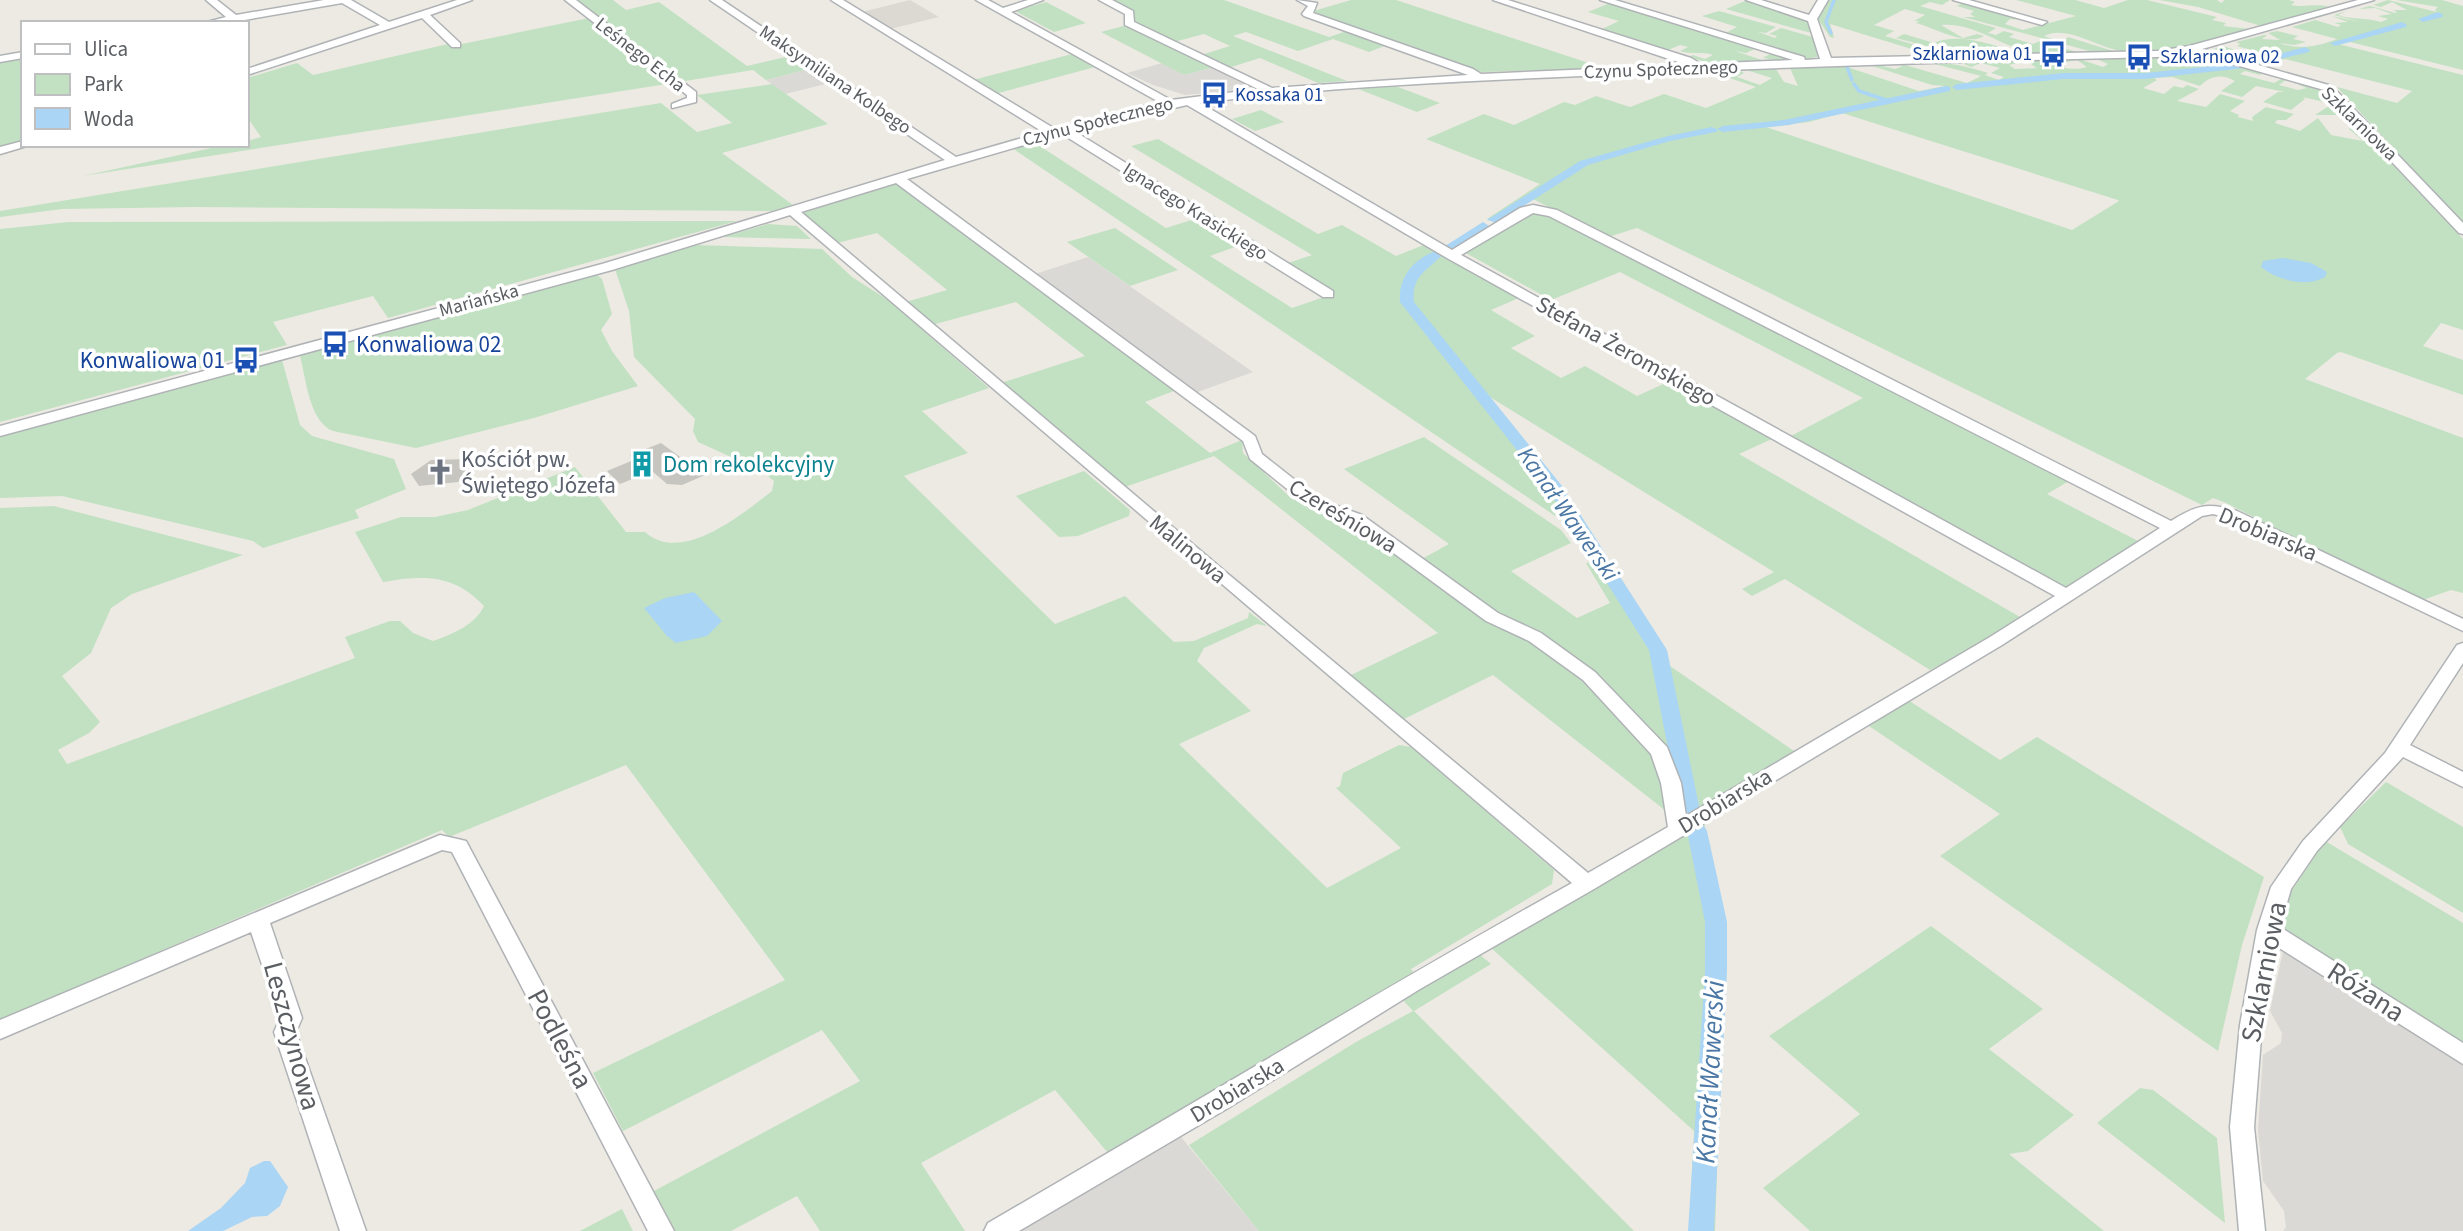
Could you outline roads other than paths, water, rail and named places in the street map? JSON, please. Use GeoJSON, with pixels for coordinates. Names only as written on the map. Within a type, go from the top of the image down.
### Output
{"type":"FeatureCollection","features":[{"type":"Feature","properties":{"kind":"street"},"geometry":{"type":"LineString","coordinates":[[211,0],[234,18]]}},
{"type":"Feature","properties":{"kind":"street"},"geometry":{"type":"LineString","coordinates":[[218,21],[342,0],[388,26]]}},
{"type":"Feature","properties":{"kind":"street"},"geometry":{"type":"LineString","coordinates":[[248,72],[467,0]]}},
{"type":"Feature","properties":{"kind":"street","name":"Leśnego Echa"},"geometry":{"type":"LineString","coordinates":[[570,0],[692,94],[692,100],[676,106]]}},
{"type":"Feature","properties":{"kind":"street","name":"Maksymiliana Kolbego"},"geometry":{"type":"LineString","coordinates":[[715,0],[954,161]]}},
{"type":"Feature","properties":{"kind":"street","name":"Ignacego Krasickiego"},"geometry":{"type":"LineString","coordinates":[[836,0],[1328,294]]}},
{"type":"Feature","properties":{"kind":"street"},"geometry":{"type":"LineString","coordinates":[[981,0],[1170,104]]}},
{"type":"Feature","properties":{"kind":"street"},"geometry":{"type":"LineString","coordinates":[[1002,12],[1038,0]]}},
{"type":"Feature","properties":{"kind":"street"},"geometry":{"type":"LineString","coordinates":[[1104,0],[1130,13],[1129,23],[1138,28],[1270,90]]}},
{"type":"Feature","properties":{"kind":"street"},"geometry":{"type":"LineString","coordinates":[[1303,0],[1314,5],[1307,14],[1469,71],[1479,78]]}},
{"type":"Feature","properties":{"kind":"street"},"geometry":{"type":"LineString","coordinates":[[1498,0],[1687,60],[1700,68]]}},
{"type":"Feature","properties":{"kind":"street"},"geometry":{"type":"LineString","coordinates":[[1605,0],[1796,57],[1806,64]]}},
{"type":"Feature","properties":{"kind":"street"},"geometry":{"type":"LineString","coordinates":[[1751,0],[1812,19]]}},
{"type":"Feature","properties":{"kind":"street"},"geometry":{"type":"LineString","coordinates":[[1823,0],[1812,19],[1827,62]]}},
{"type":"Feature","properties":{"kind":"street"},"geometry":{"type":"LineString","coordinates":[[1958,0],[2042,22]]}},
{"type":"Feature","properties":{"kind":"street","name":"Czynu Społecznego"},"geometry":{"type":"LineString","coordinates":[[954,161],[1057,131],[1170,104],[1270,90],[1827,62],[2158,54],[2190,49],[2369,0]]}},
{"type":"Feature","properties":{"kind":"street"},"geometry":{"type":"LineString","coordinates":[[423,14],[456,46]]}},
{"type":"Feature","properties":{"kind":"street","name":"Szklarniowa"},"geometry":{"type":"LineString","coordinates":[[2190,49],[2328,88],[2463,230]]}},
{"type":"Feature","properties":{"kind":"street"},"geometry":{"type":"LineString","coordinates":[[0,59],[21,55]]}},
{"type":"Feature","properties":{"kind":"street","name":"Stefana Żeromskiego"},"geometry":{"type":"LineString","coordinates":[[1188,101],[1452,255],[2066,595]]}},
{"type":"Feature","properties":{"kind":"street"},"geometry":{"type":"LineString","coordinates":[[0,152],[21,145]]}},
{"type":"Feature","properties":{"kind":"street","name":"Mariańska"},"geometry":{"type":"LineString","coordinates":[[0,430],[607,267],[954,161]]}},
{"type":"Feature","properties":{"kind":"street","name":"Czereśniowa"},"geometry":{"type":"LineString","coordinates":[[899,179],[1250,439],[1255,456],[1313,502],[1356,518],[1492,617],[1535,637],[1589,676],[1660,752],[1671,783],[1678,829]]}},
{"type":"Feature","properties":{"kind":"street"},"geometry":{"type":"LineString","coordinates":[[1452,255],[1524,211],[1533,209],[1553,213],[2172,528]]}},
{"type":"Feature","properties":{"kind":"street","name":"Malinowa"},"geometry":{"type":"LineString","coordinates":[[794,212],[1222,578],[1587,884]]}},
{"type":"Feature","properties":{"kind":"street","name":"Drobiarska"},"geometry":{"type":"LineString","coordinates":[[997,1231],[1220,1101],[1412,983],[1587,884],[1996,640],[2197,512],[2221,510],[2463,626]]}},
{"type":"Feature","properties":{"kind":"street","name":"Szklarniowa"},"geometry":{"type":"LineString","coordinates":[[2252,1231],[2242,1127],[2251,1025],[2268,930],[2281,887],[2293,867],[2399,747],[2463,649]]}},
{"type":"Feature","properties":{"kind":"street"},"geometry":{"type":"LineString","coordinates":[[2399,747],[2463,780]]}},
{"type":"Feature","properties":{"kind":"street","name":"Podleśna"},"geometry":{"type":"LineString","coordinates":[[258,919],[440,842],[459,846],[661,1231]]}},
{"type":"Feature","properties":{"kind":"street"},"geometry":{"type":"LineString","coordinates":[[0,1030],[258,919]]}},
{"type":"Feature","properties":{"kind":"street","name":"Leszczynowa"},"geometry":{"type":"LineString","coordinates":[[258,919],[291,1018],[285,1032],[353,1231]]}},
{"type":"Feature","properties":{"kind":"street","name":"Różana"},"geometry":{"type":"LineString","coordinates":[[2268,930],[2463,1055]]}},
{"type":"Feature","properties":{"kind":"water"},"geometry":{"type":"Polygon","coordinates":[[[2283,258],[2311,263],[2327,272],[2325,277],[2318,280],[2301,282],[2275,276],[2261,267],[2263,261],[2283,258]]]}},
{"type":"Feature","properties":{"kind":"water"},"geometry":{"type":"Polygon","coordinates":[[[694,592],[722,621],[707,636],[676,643],[644,608],[665,598],[694,592]]]}},
{"type":"Feature","properties":{"kind":"water"},"geometry":{"type":"Polygon","coordinates":[[[270,1161],[288,1187],[280,1206],[267,1216],[252,1217],[223,1231],[188,1231],[221,1208],[245,1183],[250,1168],[270,1161]]]}},
{"type":"Feature","properties":{"kind":"waterway"},"geometry":{"type":"LineString","coordinates":[[1831,33],[1826,22],[1834,0]]}},
{"type":"Feature","properties":{"kind":"waterway","name":"Kanał Wawerski"},"geometry":{"type":"LineString","coordinates":[[2459,9],[2463,8]]}},
{"type":"Feature","properties":{"kind":"waterway","name":"Kanał Wawerski"},"geometry":{"type":"LineString","coordinates":[[2423,19],[2438,15]]}},
{"type":"Feature","properties":{"kind":"waterway","name":"Kanał Wawerski"},"geometry":{"type":"LineString","coordinates":[[2357,37],[2402,25]]}},
{"type":"Feature","properties":{"kind":"waterway","name":"Kanał Wawerski"},"geometry":{"type":"LineString","coordinates":[[2335,43],[2353,38]]}},
{"type":"Feature","properties":{"kind":"waterway","name":"Kanał Wawerski"},"geometry":{"type":"LineString","coordinates":[[2281,56],[2305,50]]}},
{"type":"Feature","properties":{"kind":"waterway","name":"Kanał Wawerski"},"geometry":{"type":"LineString","coordinates":[[2251,63],[2274,58]]}},
{"type":"Feature","properties":{"kind":"waterway","name":"Kanał Wawerski"},"geometry":{"type":"LineString","coordinates":[[1999,82],[2063,76],[2145,76],[2241,66]]}},
{"type":"Feature","properties":{"kind":"waterway"},"geometry":{"type":"LineString","coordinates":[[1847,67],[1852,80]]}},
{"type":"Feature","properties":{"kind":"waterway","name":"Kanał Wawerski"},"geometry":{"type":"LineString","coordinates":[[1957,87],[1992,83]]}},
{"type":"Feature","properties":{"kind":"waterway"},"geometry":{"type":"LineString","coordinates":[[1854,84],[1859,91],[1889,101]]}},
{"type":"Feature","properties":{"kind":"waterway","name":"Kanał Wawerski"},"geometry":{"type":"LineString","coordinates":[[1865,106],[1946,89]]}},
{"type":"Feature","properties":{"kind":"waterway","name":"Kanał Wawerski"},"geometry":{"type":"LineString","coordinates":[[1789,122],[1858,108]]}},
{"type":"Feature","properties":{"kind":"waterway","name":"Kanał Wawerski"},"geometry":{"type":"LineString","coordinates":[[1723,129],[1781,123]]}},
{"type":"Feature","properties":{"kind":"waterway","name":"Kanał Wawerski"},"geometry":{"type":"LineString","coordinates":[[1672,138],[1712,130]]}},
{"type":"Feature","properties":{"kind":"waterway","name":"Kanał Wawerski"},"geometry":{"type":"LineString","coordinates":[[1493,220],[1584,163],[1665,140]]}},
{"type":"Feature","properties":{"kind":"waterway","name":"Kanał Wawerski"},"geometry":{"type":"LineString","coordinates":[[1448,248],[1483,226]]}},
{"type":"Feature","properties":{"kind":"waterway","name":"Kanał Wawerski"},"geometry":{"type":"LineString","coordinates":[[1436,255],[1412,274],[1407,286],[1407,302],[1556,489],[1658,650],[1690,811]]}},
{"type":"Feature","properties":{"kind":"waterway","name":"Kanał Wawerski"},"geometry":{"type":"LineString","coordinates":[[1697,831],[1716,922],[1716,971],[1701,1231]]}},
{"type":"Feature","properties":{"kind":"place","name":"Szklarniowa 01"},"geometry":{"type":"Point","coordinates":[2053,54]}},
{"type":"Feature","properties":{"kind":"place","name":"Szklarniowa 02"},"geometry":{"type":"Point","coordinates":[2139,57]}},
{"type":"Feature","properties":{"kind":"place","name":"Kossaka 01"},"geometry":{"type":"Point","coordinates":[1214,95]}},
{"type":"Feature","properties":{"kind":"place","name":"Konwaliowa 02"},"geometry":{"type":"Point","coordinates":[335,344]}},
{"type":"Feature","properties":{"kind":"place","name":"Konwaliowa 01"},"geometry":{"type":"Point","coordinates":[246,360]}},
{"type":"Feature","properties":{"kind":"place","name":"Dom rekolekcyjny"},"geometry":{"type":"Point","coordinates":[642,464]}},
{"type":"Feature","properties":{"kind":"place","name":"Kościół pw. Świętego Józefa"},"geometry":{"type":"Point","coordinates":[440,472]}}]}
